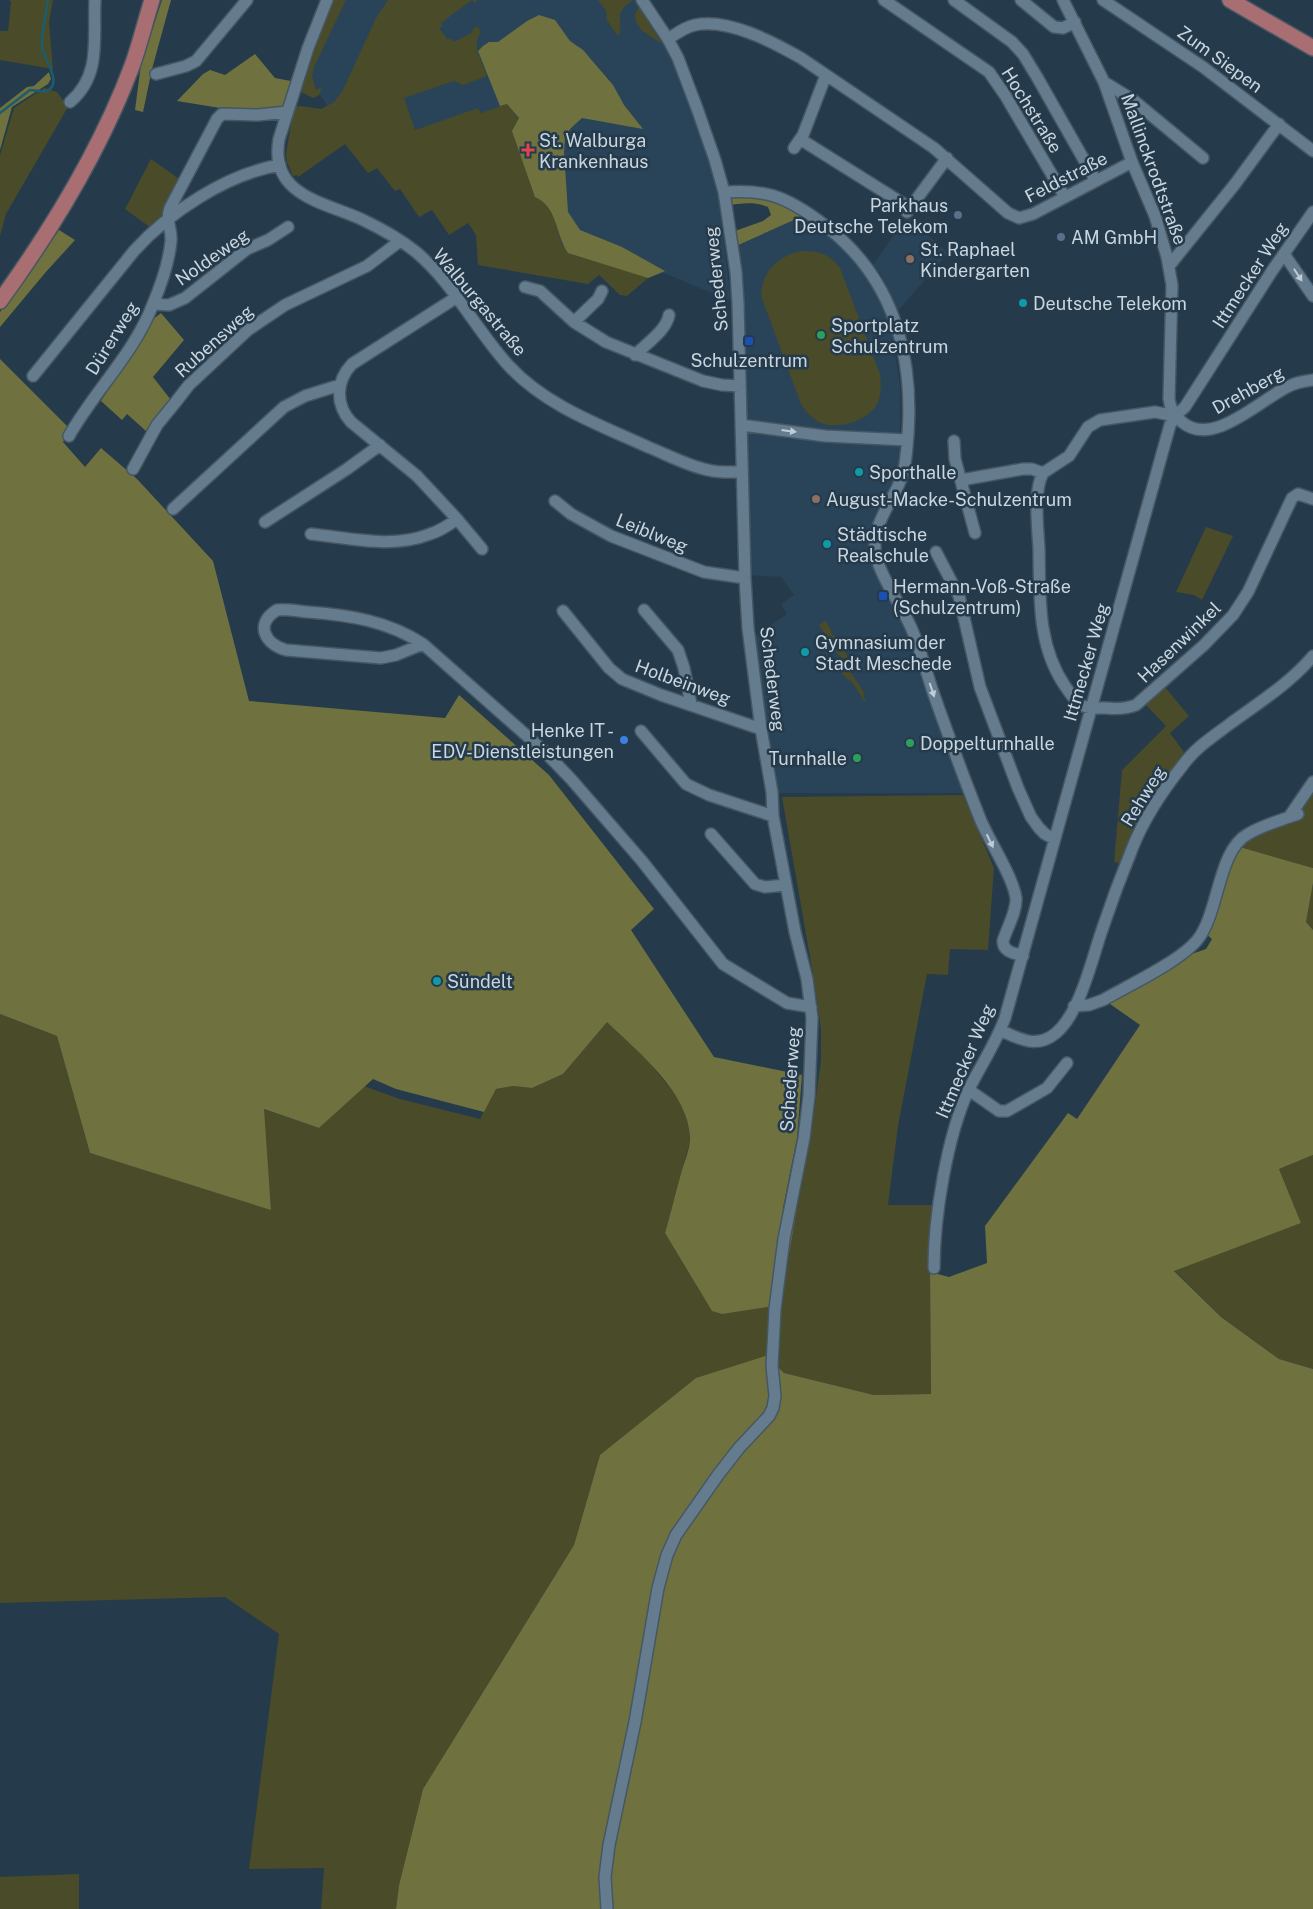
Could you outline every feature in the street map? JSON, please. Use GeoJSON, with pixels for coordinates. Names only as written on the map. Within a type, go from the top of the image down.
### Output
{"type":"FeatureCollection","features":[{"type":"Feature","properties":{"kind":"main road"},"geometry":{"type":"LineString","coordinates":[[0,301],[56,219],[87,165],[130,72],[152,0]]}},
{"type":"Feature","properties":{"kind":"main road"},"geometry":{"type":"LineString","coordinates":[[1230,0],[1313,48]]}},
{"type":"Feature","properties":{"kind":"street"},"geometry":{"type":"LineString","coordinates":[[70,102],[82,91],[93,66],[95,0]]}},
{"type":"Feature","properties":{"kind":"street"},"geometry":{"type":"LineString","coordinates":[[156,74],[186,66],[196,61],[247,0]]}},
{"type":"Feature","properties":{"kind":"street","name":"Walburgastraße"},"geometry":{"type":"LineString","coordinates":[[327,0],[308,48],[278,146],[280,165],[288,182],[299,193],[361,219],[400,241],[428,263],[457,297],[479,329],[509,365],[546,396],[576,414],[691,465],[708,470],[742,472]]}},
{"type":"Feature","properties":{"kind":"street","name":"Schederweg"},"geometry":{"type":"LineString","coordinates":[[607,1909],[605,1877],[608,1845],[635,1722],[659,1582],[666,1555],[693,1509],[728,1461],[769,1416],[774,1403],[772,1366],[775,1309],[784,1239],[804,1138],[812,1050],[807,979],[794,932],[773,816],[772,792],[761,730],[748,628],[736,272],[724,192],[698,111],[678,58],[668,38],[642,0]]}},
{"type":"Feature","properties":{"kind":"street","name":"Hochstraße"},"geometry":{"type":"LineString","coordinates":[[884,0],[989,72],[1009,102],[1065,197]]}},
{"type":"Feature","properties":{"kind":"street"},"geometry":{"type":"LineString","coordinates":[[954,0],[1012,42],[1020,50],[1096,181]]}},
{"type":"Feature","properties":{"kind":"street"},"geometry":{"type":"LineString","coordinates":[[1020,0],[1054,27],[1063,28],[1075,22]]}},
{"type":"Feature","properties":{"kind":"street","name":"Mallinckrodtstraße"},"geometry":{"type":"LineString","coordinates":[[1063,0],[1104,82],[1132,162],[1155,216],[1169,266],[1172,292],[1169,399],[1175,416]]}},
{"type":"Feature","properties":{"kind":"street","name":"Zum Siepen"},"geometry":{"type":"LineString","coordinates":[[1104,0],[1203,67],[1313,151]]}},
{"type":"Feature","properties":{"kind":"street","name":"Feldstraße"},"geometry":{"type":"LineString","coordinates":[[668,38],[684,28],[702,24],[735,28],[778,45],[921,138],[1015,217],[1030,216],[1132,162]]}},
{"type":"Feature","properties":{"kind":"street"},"geometry":{"type":"LineString","coordinates":[[826,75],[797,144],[908,210],[946,158]]}},
{"type":"Feature","properties":{"kind":"street","name":"Mallinckrodtstraße"},"geometry":{"type":"LineString","coordinates":[[1104,82],[1133,100],[1203,158]]}},
{"type":"Feature","properties":{"kind":"street"},"geometry":{"type":"LineString","coordinates":[[167,221],[170,208],[220,115],[258,116],[288,112]]}},
{"type":"Feature","properties":{"kind":"street"},"geometry":{"type":"LineString","coordinates":[[1169,266],[1235,184],[1279,124]]}},
{"type":"Feature","properties":{"kind":"street"},"geometry":{"type":"LineString","coordinates":[[33,376],[134,252],[167,221],[213,190],[258,169],[280,165]]}},
{"type":"Feature","properties":{"kind":"street"},"geometry":{"type":"LineString","coordinates":[[724,192],[758,191],[808,213],[840,237],[867,266],[887,300],[902,344],[908,384],[907,440],[902,478],[880,520],[875,548],[880,568],[912,630],[941,716],[981,822],[1014,892],[1015,905],[1003,946],[1006,950],[1023,956]]}},
{"type":"Feature","properties":{"kind":"street","name":"Ittmecker Weg"},"geometry":{"type":"LineString","coordinates":[[934,1268],[940,1200],[956,1125],[969,1090],[1000,1030],[1023,956],[1169,429],[1175,416],[1185,407],[1313,212]]}},
{"type":"Feature","properties":{"kind":"street","name":"Dürerweg"},"geometry":{"type":"LineString","coordinates":[[69,436],[82,414],[123,360],[153,304],[170,248],[171,235],[167,221]]}},
{"type":"Feature","properties":{"kind":"street","name":"Noldeweg"},"geometry":{"type":"LineString","coordinates":[[153,304],[169,305],[185,298],[247,249],[268,240],[288,227]]}},
{"type":"Feature","properties":{"kind":"street","name":"Rubensweg"},"geometry":{"type":"LineString","coordinates":[[133,469],[155,430],[189,385],[248,330],[281,307],[367,266],[400,241]]}},
{"type":"Feature","properties":{"kind":"street"},"geometry":{"type":"LineString","coordinates":[[1284,254],[1313,296]]}},
{"type":"Feature","properties":{"kind":"street"},"geometry":{"type":"LineString","coordinates":[[525,287],[540,291],[574,322],[598,338],[703,381],[740,386]]}},
{"type":"Feature","properties":{"kind":"street"},"geometry":{"type":"LineString","coordinates":[[574,322],[596,301],[602,290]]}},
{"type":"Feature","properties":{"kind":"street"},"geometry":{"type":"LineString","coordinates":[[457,297],[357,360],[348,369],[340,385],[339,399],[344,414],[354,425],[417,476],[482,549]]}},
{"type":"Feature","properties":{"kind":"street"},"geometry":{"type":"LineString","coordinates":[[635,354],[662,330],[670,315]]}},
{"type":"Feature","properties":{"kind":"street","name":"Drehberg"},"geometry":{"type":"LineString","coordinates":[[1175,416],[1194,430],[1214,429],[1248,411],[1286,387],[1297,382],[1313,380]]}},
{"type":"Feature","properties":{"kind":"street"},"geometry":{"type":"LineString","coordinates":[[173,509],[284,408],[305,396],[340,385]]}},
{"type":"Feature","properties":{"kind":"street"},"geometry":{"type":"LineString","coordinates":[[1091,708],[1084,706],[1076,700],[1064,685],[1053,665],[1044,638],[1040,607],[1039,484],[1044,473],[1069,456],[1088,426],[1100,420],[1155,412],[1175,416]]}},
{"type":"Feature","properties":{"kind":"street"},"geometry":{"type":"LineString","coordinates":[[741,425],[825,436],[907,440]]}},
{"type":"Feature","properties":{"kind":"street"},"geometry":{"type":"LineString","coordinates":[[954,441],[955,459],[975,533]]}},
{"type":"Feature","properties":{"kind":"street"},"geometry":{"type":"LineString","coordinates":[[265,522],[347,469],[380,445]]}},
{"type":"Feature","properties":{"kind":"street"},"geometry":{"type":"LineString","coordinates":[[961,480],[1023,469],[1032,469],[1044,473]]}},
{"type":"Feature","properties":{"kind":"street","name":"Hasenwinkel"},"geometry":{"type":"LineString","coordinates":[[1091,708],[1123,709],[1136,705],[1204,645],[1222,628],[1240,606],[1294,496],[1301,495],[1313,499]]}},
{"type":"Feature","properties":{"kind":"street","name":"Leiblweg"},"geometry":{"type":"LineString","coordinates":[[554,501],[571,514],[611,536],[704,572],[745,578]]}},
{"type":"Feature","properties":{"kind":"street"},"geometry":{"type":"LineString","coordinates":[[311,534],[388,542],[403,541],[431,534],[457,519]]}},
{"type":"Feature","properties":{"kind":"street"},"geometry":{"type":"LineString","coordinates":[[936,552],[959,596],[980,687],[1018,788],[1031,816],[1039,828],[1054,839]]}},
{"type":"Feature","properties":{"kind":"street"},"geometry":{"type":"LineString","coordinates":[[423,644],[396,655],[381,658],[286,650],[276,647],[270,642],[264,626],[267,618],[277,610],[318,612],[373,621],[407,633],[423,644],[544,751],[572,779],[642,861],[723,964],[787,1003],[810,1007]]}},
{"type":"Feature","properties":{"kind":"street"},"geometry":{"type":"LineString","coordinates":[[644,610],[678,650],[691,704]]}},
{"type":"Feature","properties":{"kind":"street","name":"Holbeinweg"},"geometry":{"type":"LineString","coordinates":[[563,611],[609,668],[618,676],[652,691],[761,730]]}},
{"type":"Feature","properties":{"kind":"street","name":"Rehweg"},"geometry":{"type":"LineString","coordinates":[[1000,1030],[1026,1041],[1035,1042],[1046,1040],[1069,1019],[1133,847],[1149,814],[1170,782],[1202,744],[1286,684],[1313,656]]}},
{"type":"Feature","properties":{"kind":"street"},"geometry":{"type":"LineString","coordinates":[[641,731],[653,750],[680,778],[694,788],[773,816]]}},
{"type":"Feature","properties":{"kind":"street"},"geometry":{"type":"LineString","coordinates":[[1074,1006],[1089,1005],[1103,1000],[1188,950],[1204,931],[1211,916],[1225,868],[1236,845],[1248,834],[1293,816],[1313,782]]}},
{"type":"Feature","properties":{"kind":"street"},"geometry":{"type":"LineString","coordinates":[[711,834],[755,884],[762,887],[786,885]]}},
{"type":"Feature","properties":{"kind":"street"},"geometry":{"type":"LineString","coordinates":[[969,1090],[999,1110],[1007,1111],[1047,1088],[1067,1063]]}},
{"type":"Feature","properties":{"kind":"shaded area","name":"St. Walburga Krankenhaus"},"geometry":{"type":"Polygon","coordinates":[[[334,0],[637,0],[676,65],[708,154],[717,187],[731,301],[664,273],[648,278],[627,296],[620,295],[599,275],[588,284],[478,265],[476,235],[468,223],[449,235],[432,210],[419,217],[400,189],[395,191],[377,168],[368,173],[345,144],[298,177],[297,175],[293,176],[286,154],[294,107],[301,106],[321,109],[328,107],[320,95],[313,98],[301,92],[325,18],[334,0]]]}},
{"type":"Feature","properties":{"kind":"shaded area","name":"August-Macke-Schulzentrum"},"geometry":{"type":"Polygon","coordinates":[[[805,215],[819,225],[864,268],[879,293],[890,322],[900,385],[900,463],[894,484],[876,514],[871,538],[908,628],[959,774],[963,793],[775,793],[753,638],[787,614],[781,604],[794,595],[781,577],[749,575],[736,246],[805,215]]]}},
{"type":"Feature","properties":{"kind":"shaded area","name":"St. Raphael Kindergarten"},"geometry":{"type":"Polygon","coordinates":[[[907,216],[948,253],[898,311],[881,274],[873,265],[907,216]]]}},
{"type":"Feature","properties":{"kind":"green space"},"geometry":{"type":"Polygon","coordinates":[[[9,0],[53,0],[49,22],[53,69],[0,60],[0,31],[8,31],[11,2],[9,0]]]}},
{"type":"Feature","properties":{"kind":"green space"},"geometry":{"type":"Polygon","coordinates":[[[162,0],[171,0],[152,69],[143,112],[135,110],[141,64],[162,0]]]}},
{"type":"Feature","properties":{"kind":"green space"},"geometry":{"type":"Polygon","coordinates":[[[334,0],[346,0],[314,67],[312,76],[316,90],[322,87],[319,95],[313,98],[301,92],[325,18],[334,0]]]}},
{"type":"Feature","properties":{"kind":"green space"},"geometry":{"type":"Polygon","coordinates":[[[388,0],[472,0],[441,23],[443,26],[439,28],[448,40],[451,38],[454,42],[473,32],[472,30],[477,26],[481,32],[478,37],[477,48],[487,76],[463,85],[454,81],[404,98],[415,130],[478,108],[481,113],[507,104],[519,119],[517,123],[543,200],[553,213],[562,245],[591,259],[648,278],[627,296],[620,295],[599,275],[588,284],[478,265],[476,235],[468,223],[449,235],[432,210],[419,217],[400,189],[395,191],[377,168],[368,173],[345,144],[298,177],[297,175],[293,176],[286,154],[294,107],[301,106],[321,109],[334,102],[343,90],[376,18],[388,0]]]}},
{"type":"Feature","properties":{"kind":"green space"},"geometry":{"type":"Polygon","coordinates":[[[598,0],[633,0],[621,12],[618,36],[606,19],[606,11],[598,0]]]}},
{"type":"Feature","properties":{"kind":"green space"},"geometry":{"type":"Polygon","coordinates":[[[639,7],[662,44],[641,30],[636,22],[635,14],[639,7]]]}},
{"type":"Feature","properties":{"kind":"green space"},"geometry":{"type":"Polygon","coordinates":[[[539,15],[555,20],[570,41],[583,50],[613,85],[624,105],[643,129],[582,118],[571,128],[565,137],[564,152],[568,212],[580,230],[622,247],[665,271],[648,278],[568,253],[548,207],[535,197],[512,131],[519,118],[507,104],[500,106],[478,51],[489,42],[498,42],[527,21],[539,15]]]}},
{"type":"Feature","properties":{"kind":"green space"},"geometry":{"type":"Polygon","coordinates":[[[255,54],[275,78],[291,81],[282,110],[251,113],[177,101],[203,74],[210,70],[225,75],[255,54]]]}},
{"type":"Feature","properties":{"kind":"green space"},"geometry":{"type":"Polygon","coordinates":[[[49,72],[51,79],[48,84],[12,107],[0,150],[0,108],[27,87],[34,86],[49,72]]]}},
{"type":"Feature","properties":{"kind":"green space"},"geometry":{"type":"Polygon","coordinates":[[[44,88],[57,92],[68,107],[6,214],[0,236],[0,155],[14,108],[44,88]]]}},
{"type":"Feature","properties":{"kind":"green space"},"geometry":{"type":"Polygon","coordinates":[[[151,159],[181,180],[162,217],[151,228],[125,209],[151,159]]]}},
{"type":"Feature","properties":{"kind":"green space"},"geometry":{"type":"Polygon","coordinates":[[[729,196],[775,201],[805,215],[736,246],[735,231],[763,221],[771,215],[768,207],[759,204],[731,205],[729,196]]]}},
{"type":"Feature","properties":{"kind":"green space"},"geometry":{"type":"Polygon","coordinates":[[[59,230],[75,240],[0,327],[0,312],[59,230]]]}},
{"type":"Feature","properties":{"kind":"green space","name":"Sportplatz Schulzentrum"},"geometry":{"type":"Polygon","coordinates":[[[800,251],[823,254],[832,259],[840,268],[880,374],[879,401],[867,415],[852,423],[828,425],[821,423],[803,407],[761,296],[764,279],[772,266],[784,257],[800,251]]]}},
{"type":"Feature","properties":{"kind":"green space"},"geometry":{"type":"Polygon","coordinates":[[[161,313],[184,340],[153,377],[171,400],[146,431],[127,414],[122,420],[101,401],[152,320],[161,313]]]}},
{"type":"Feature","properties":{"kind":"green space"},"geometry":{"type":"Polygon","coordinates":[[[0,359],[70,429],[63,442],[85,467],[101,448],[137,479],[213,561],[249,701],[445,718],[459,695],[549,775],[654,909],[631,930],[714,1057],[802,1075],[797,1138],[783,1208],[797,1208],[780,1305],[722,1314],[712,1311],[665,1233],[690,1141],[688,1124],[682,1107],[661,1075],[607,1022],[563,1074],[532,1088],[513,1086],[496,1089],[484,1112],[396,1089],[373,1079],[319,1128],[264,1109],[271,1210],[90,1153],[57,1036],[0,1014],[0,359]]]}},
{"type":"Feature","properties":{"kind":"green space"},"geometry":{"type":"Polygon","coordinates":[[[1206,527],[1233,536],[1202,600],[1194,595],[1176,592],[1206,527]]]}},
{"type":"Feature","properties":{"kind":"green space"},"geometry":{"type":"Polygon","coordinates":[[[826,621],[832,635],[837,639],[836,642],[841,645],[848,657],[843,660],[819,625],[826,621]]]}},
{"type":"Feature","properties":{"kind":"green space"},"geometry":{"type":"Polygon","coordinates":[[[846,665],[865,694],[863,696],[866,701],[864,701],[852,682],[839,670],[846,665]]]}},
{"type":"Feature","properties":{"kind":"green space"},"geometry":{"type":"Polygon","coordinates":[[[1165,687],[1189,716],[1170,733],[1184,752],[1140,818],[1119,863],[1114,862],[1122,770],[1166,726],[1146,705],[1165,687]]]}},
{"type":"Feature","properties":{"kind":"green space"},"geometry":{"type":"Polygon","coordinates":[[[1313,786],[1313,868],[1240,847],[1247,839],[1299,806],[1313,786]]]}},
{"type":"Feature","properties":{"kind":"green space"},"geometry":{"type":"Polygon","coordinates":[[[963,795],[994,868],[988,950],[950,949],[948,975],[927,974],[898,1126],[888,1205],[933,1205],[930,1272],[931,1394],[874,1395],[784,1373],[775,1364],[600,1455],[574,1545],[423,1789],[399,1885],[396,1909],[321,1909],[324,1868],[249,1869],[279,1634],[225,1597],[0,1603],[0,1014],[57,1036],[90,1153],[271,1209],[263,1109],[319,1128],[364,1086],[400,1099],[480,1119],[496,1089],[513,1086],[532,1088],[563,1074],[607,1021],[648,1061],[671,1089],[686,1112],[690,1142],[665,1233],[712,1310],[722,1314],[783,1281],[811,1134],[821,1060],[821,1029],[814,980],[782,797],[963,795]]]}},
{"type":"Feature","properties":{"kind":"green space"},"geometry":{"type":"Polygon","coordinates":[[[1240,847],[1313,868],[1313,883],[1306,922],[1313,930],[1313,1155],[1279,1169],[1301,1223],[1174,1271],[1221,1317],[1279,1359],[1313,1369],[1313,1909],[396,1909],[399,1885],[423,1789],[574,1545],[600,1455],[696,1378],[775,1353],[775,1364],[784,1373],[874,1395],[931,1394],[930,1272],[949,1277],[987,1263],[985,1226],[1068,1113],[1077,1119],[1140,1025],[1110,1004],[1127,986],[1189,955],[1206,949],[1212,939],[1206,934],[1225,876],[1240,847]]]}},
{"type":"Feature","properties":{"kind":"green space"},"geometry":{"type":"Polygon","coordinates":[[[1313,883],[1313,930],[1306,922],[1313,883]]]}},
{"type":"Feature","properties":{"kind":"green space"},"geometry":{"type":"Polygon","coordinates":[[[1313,1155],[1313,1369],[1279,1359],[1221,1317],[1174,1270],[1301,1223],[1279,1169],[1313,1155]]]}},
{"type":"Feature","properties":{"kind":"green space"},"geometry":{"type":"Polygon","coordinates":[[[79,1874],[79,1909],[0,1909],[0,1877],[79,1874]]]}},
{"type":"Feature","properties":{"kind":"waterway"},"geometry":{"type":"LineString","coordinates":[[0,113],[30,90],[46,91],[51,88],[53,83],[52,71],[42,48],[48,0]]}},
{"type":"Feature","properties":{"kind":"place","name":"St. Walburga Krankenhaus"},"geometry":{"type":"Point","coordinates":[528,150]}},
{"type":"Feature","properties":{"kind":"place","name":"Parkhaus Deutsche Telekom"},"geometry":{"type":"Point","coordinates":[958,215]}},
{"type":"Feature","properties":{"kind":"place","name":"AM GmbH"},"geometry":{"type":"Point","coordinates":[1061,237]}},
{"type":"Feature","properties":{"kind":"place","name":"St. Raphael Kindergarten"},"geometry":{"type":"Point","coordinates":[910,259]}},
{"type":"Feature","properties":{"kind":"place","name":"Deutsche Telekom"},"geometry":{"type":"Point","coordinates":[1023,303]}},
{"type":"Feature","properties":{"kind":"place","name":"Sportplatz Schulzentrum"},"geometry":{"type":"Point","coordinates":[821,335]}},
{"type":"Feature","properties":{"kind":"place","name":"Schulzentrum"},"geometry":{"type":"Point","coordinates":[749,341]}},
{"type":"Feature","properties":{"kind":"place","name":"Sporthalle"},"geometry":{"type":"Point","coordinates":[859,472]}},
{"type":"Feature","properties":{"kind":"place","name":"August-Macke-Schulzentrum"},"geometry":{"type":"Point","coordinates":[816,499]}},
{"type":"Feature","properties":{"kind":"place","name":"Städtische Realschule"},"geometry":{"type":"Point","coordinates":[827,544]}},
{"type":"Feature","properties":{"kind":"place","name":"Hermann-Voß-Straße (Schulzentrum)"},"geometry":{"type":"Point","coordinates":[883,596]}},
{"type":"Feature","properties":{"kind":"place","name":"Gymnasium der Stadt Meschede"},"geometry":{"type":"Point","coordinates":[805,652]}},
{"type":"Feature","properties":{"kind":"place","name":"Henke IT - EDV-Dienstleistungen"},"geometry":{"type":"Point","coordinates":[624,740]}},
{"type":"Feature","properties":{"kind":"place","name":"Doppelturnhalle"},"geometry":{"type":"Point","coordinates":[910,743]}},
{"type":"Feature","properties":{"kind":"place","name":"Turnhalle"},"geometry":{"type":"Point","coordinates":[857,758]}},
{"type":"Feature","properties":{"kind":"place","name":"Sündelt"},"geometry":{"type":"Point","coordinates":[437,981]}}]}
